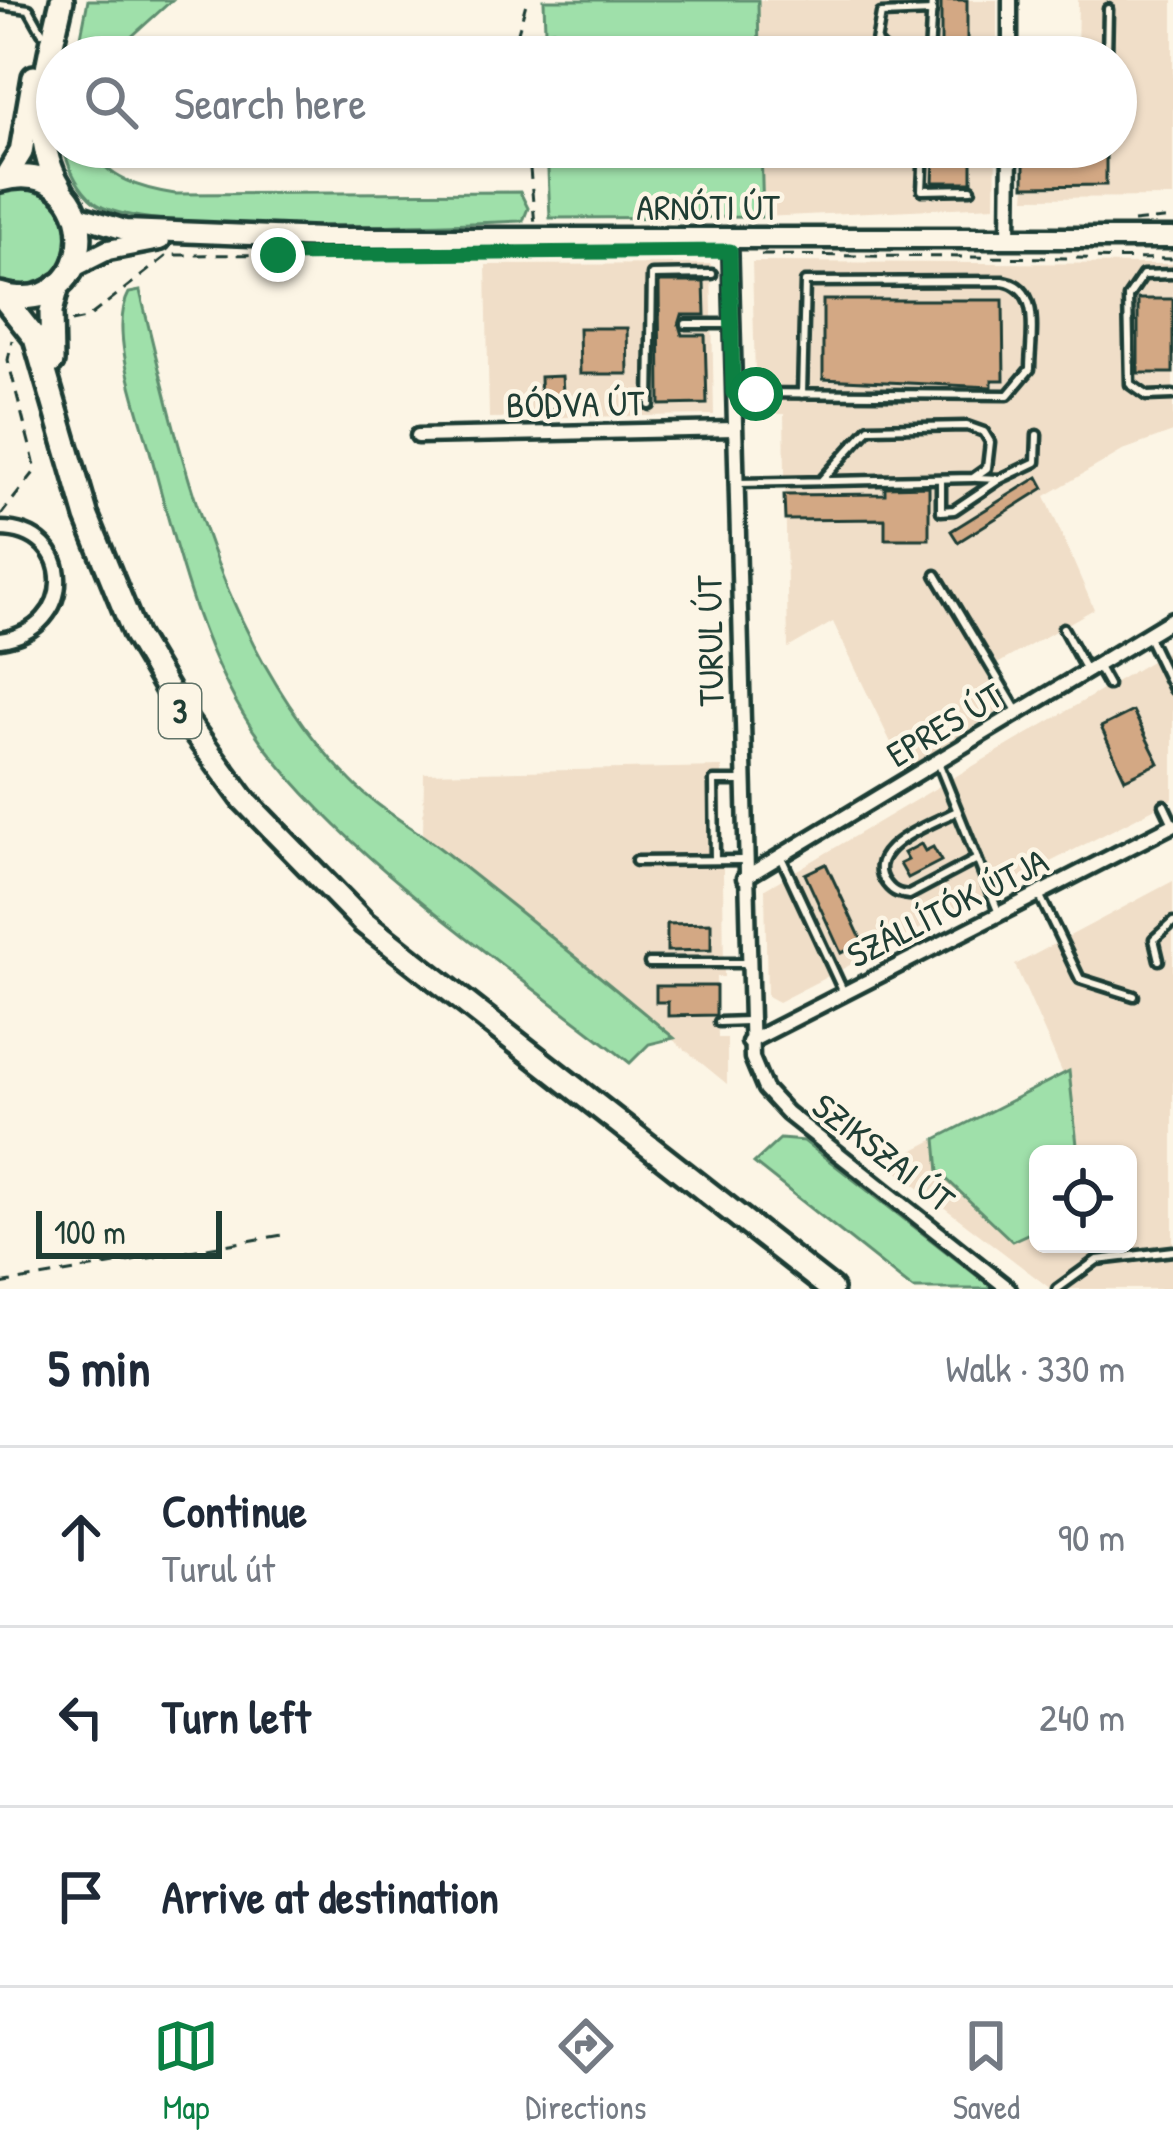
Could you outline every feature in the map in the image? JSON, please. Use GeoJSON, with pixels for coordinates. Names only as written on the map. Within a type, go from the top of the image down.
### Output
{"type":"FeatureCollection","features":[{"type":"Feature","properties":{"kind":"main road"},"geometry":{"type":"LineString","coordinates":[[41,36],[49,0]]}},
{"type":"Feature","properties":{"kind":"main road"},"geometry":{"type":"LineString","coordinates":[[54,36],[62,0]]}},
{"type":"Feature","properties":{"kind":"main road"},"geometry":{"type":"LineString","coordinates":[[3,179],[21,152],[36,66]]}},
{"type":"Feature","properties":{"kind":"main road"},"geometry":{"type":"LineString","coordinates":[[50,168],[72,206],[82,241],[74,267]]}},
{"type":"Feature","properties":{"kind":"main road"},"geometry":{"type":"LineString","coordinates":[[3,179],[43,180],[72,206],[125,230],[243,236]]}},
{"type":"Feature","properties":{"kind":"main road"},"geometry":{"type":"LineString","coordinates":[[0,295],[31,297],[58,285],[74,267],[108,250],[154,240],[243,236]]}},
{"type":"Feature","properties":{"kind":"main road","name":"ARNÓTI ÚT"},"geometry":{"type":"LineString","coordinates":[[243,236],[730,245],[1173,238]]}},
{"type":"Feature","properties":{"kind":"main road","name":"3"},"geometry":{"type":"LineString","coordinates":[[58,285],[40,326],[57,411],[87,517],[135,635],[186,721],[269,829],[381,937],[831,1289]]}},
{"type":"Feature","properties":{"kind":"main road"},"geometry":{"type":"LineString","coordinates":[[0,295],[40,326]]}},
{"type":"Feature","properties":{"kind":"street"},"geometry":{"type":"LineString","coordinates":[[1010,0],[1010,36]]}},
{"type":"Feature","properties":{"kind":"street"},"geometry":{"type":"LineString","coordinates":[[1010,168],[1010,239]]}},
{"type":"Feature","properties":{"kind":"street","name":"TURUL ÚT"},"geometry":{"type":"LineString","coordinates":[[730,245],[749,1042]]}},
{"type":"Feature","properties":{"kind":"street","name":"BÓDVA ÚT"},"geometry":{"type":"LineString","coordinates":[[418,436],[734,429]]}},
{"type":"Feature","properties":{"kind":"street"},"geometry":{"type":"LineString","coordinates":[[0,529],[23,531],[40,541],[59,584],[48,615],[25,632],[0,640]]}},
{"type":"Feature","properties":{"kind":"street","name":"EPRES ÚT"},"geometry":{"type":"LineString","coordinates":[[744,878],[1173,619]]}},
{"type":"Feature","properties":{"kind":"street","name":"SZÁLLÍTÓK ÚTJA"},"geometry":{"type":"LineString","coordinates":[[749,1042],[1173,824]]}},
{"type":"Feature","properties":{"kind":"street","name":"SZIKSZAI ÚT"},"geometry":{"type":"LineString","coordinates":[[749,1042],[759,1078],[777,1104],[1009,1289]]}},
{"type":"Feature","properties":{"kind":"lane"},"geometry":{"type":"LineString","coordinates":[[930,36],[932,0]]}},
{"type":"Feature","properties":{"kind":"lane"},"geometry":{"type":"LineString","coordinates":[[0,5],[13,2],[29,9],[42,32]]}},
{"type":"Feature","properties":{"kind":"lane"},"geometry":{"type":"LineString","coordinates":[[1107,36],[1108,9]]}},
{"type":"Feature","properties":{"kind":"lane"},"geometry":{"type":"LineString","coordinates":[[877,36],[881,14],[932,12]]}},
{"type":"Feature","properties":{"kind":"lane"},"geometry":{"type":"LineString","coordinates":[[923,168],[922,190],[971,189]]}},
{"type":"Feature","properties":{"kind":"lane"},"geometry":{"type":"LineString","coordinates":[[650,405],[652,275],[712,274]]}},
{"type":"Feature","properties":{"kind":"lane"},"geometry":{"type":"LineString","coordinates":[[1173,274],[1138,278],[1130,290],[1128,317],[1132,388],[1147,395],[1173,395]]}},
{"type":"Feature","properties":{"kind":"lane"},"geometry":{"type":"LineString","coordinates":[[733,393],[802,394],[1008,395],[1030,369],[1028,296],[1018,285],[1003,280],[805,282],[802,394]]}},
{"type":"Feature","properties":{"kind":"lane"},"geometry":{"type":"LineString","coordinates":[[686,324],[731,324]]}},
{"type":"Feature","properties":{"kind":"lane"},"geometry":{"type":"LineString","coordinates":[[821,481],[869,428],[948,426],[976,428],[988,436],[987,468],[973,478]]}},
{"type":"Feature","properties":{"kind":"lane"},"geometry":{"type":"LineString","coordinates":[[941,479],[941,511],[955,510],[1000,479],[1036,462],[1036,435]]}},
{"type":"Feature","properties":{"kind":"lane"},"geometry":{"type":"LineString","coordinates":[[735,483],[1000,479]]}},
{"type":"Feature","properties":{"kind":"lane"},"geometry":{"type":"LineString","coordinates":[[936,575],[1018,714]]}},
{"type":"Feature","properties":{"kind":"lane"},"geometry":{"type":"LineString","coordinates":[[1063,628],[1108,685]]}},
{"type":"Feature","properties":{"kind":"lane"},"geometry":{"type":"LineString","coordinates":[[1147,635],[1173,689]]}},
{"type":"Feature","properties":{"kind":"lane"},"geometry":{"type":"LineString","coordinates":[[938,762],[1000,914]]}},
{"type":"Feature","properties":{"kind":"lane"},"geometry":{"type":"LineString","coordinates":[[716,860],[714,781],[742,781]]}},
{"type":"Feature","properties":{"kind":"lane"},"geometry":{"type":"LineString","coordinates":[[1165,805],[1173,824]]}},
{"type":"Feature","properties":{"kind":"lane"},"geometry":{"type":"LineString","coordinates":[[957,811],[887,851],[880,865],[883,878],[891,889],[909,896],[977,859]]}},
{"type":"Feature","properties":{"kind":"lane"},"geometry":{"type":"LineString","coordinates":[[781,857],[844,993]]}},
{"type":"Feature","properties":{"kind":"lane"},"geometry":{"type":"LineString","coordinates":[[636,861],[744,860]]}},
{"type":"Feature","properties":{"kind":"lane"},"geometry":{"type":"LineString","coordinates":[[1039,894],[1080,979],[1134,996]]}},
{"type":"Feature","properties":{"kind":"lane"},"geometry":{"type":"LineString","coordinates":[[1159,960],[1154,939],[1173,922]]}},
{"type":"Feature","properties":{"kind":"lane"},"geometry":{"type":"LineString","coordinates":[[649,963],[746,964]]}},
{"type":"Feature","properties":{"kind":"lane"},"geometry":{"type":"LineString","coordinates":[[719,1022],[747,1021]]}},
{"type":"Feature","properties":{"kind":"lane"},"geometry":{"type":"LineString","coordinates":[[1057,1289],[1096,1260],[1173,1251]]}},
{"type":"Feature","properties":{"kind":"path"},"geometry":{"type":"LineString","coordinates":[[517,36],[527,0]]}},
{"type":"Feature","properties":{"kind":"path"},"geometry":{"type":"LineString","coordinates":[[532,168],[535,238]]}},
{"type":"Feature","properties":{"kind":"path"},"geometry":{"type":"LineString","coordinates":[[730,245],[772,258],[1173,259]]}},
{"type":"Feature","properties":{"kind":"path"},"geometry":{"type":"LineString","coordinates":[[0,516],[36,470],[8,360],[11,342],[40,326],[86,320],[168,255],[435,254]]}},
{"type":"Feature","properties":{"kind":"path"},"geometry":{"type":"LineString","coordinates":[[0,1284],[288,1234]]}},
{"type":"Feature","properties":{"kind":"shaded area"},"geometry":{"type":"Polygon","coordinates":[[[758,0],[997,0],[997,36],[759,36],[758,0]]]}},
{"type":"Feature","properties":{"kind":"shaded area"},"geometry":{"type":"Polygon","coordinates":[[[1078,0],[1173,0],[1173,197],[1025,198],[1027,168],[1137,168],[1137,36],[1077,36],[1078,0]]]}},
{"type":"Feature","properties":{"kind":"shaded area"},"geometry":{"type":"Polygon","coordinates":[[[762,168],[996,168],[995,206],[763,217],[762,168]]]}},
{"type":"Feature","properties":{"kind":"shaded area"},"geometry":{"type":"Polygon","coordinates":[[[752,262],[1173,264],[1173,432],[1126,449],[1045,496],[1094,609],[985,671],[1005,707],[904,770],[833,622],[788,648],[784,414],[756,414],[752,262]]]}},
{"type":"Feature","properties":{"kind":"shaded area"},"geometry":{"type":"Polygon","coordinates":[[[711,264],[714,415],[489,418],[486,265],[711,264]]]}},
{"type":"Feature","properties":{"kind":"shaded area"},"geometry":{"type":"Polygon","coordinates":[[[1173,648],[1173,799],[778,1002],[767,996],[765,889],[1173,648]]]}},
{"type":"Feature","properties":{"kind":"shaded area"},"geometry":{"type":"Polygon","coordinates":[[[722,767],[724,977],[716,977],[718,1038],[727,1038],[727,1084],[423,835],[424,773],[722,767]]]}},
{"type":"Feature","properties":{"kind":"shaded area"},"geometry":{"type":"Polygon","coordinates":[[[1173,881],[1173,1289],[1051,1289],[887,1164],[1063,1074],[1015,965],[1173,881]]]}},
{"type":"Feature","properties":{"kind":"green space"},"geometry":{"type":"Polygon","coordinates":[[[88,0],[172,0],[132,36],[81,36],[88,0]]]}},
{"type":"Feature","properties":{"kind":"green space"},"geometry":{"type":"Polygon","coordinates":[[[544,0],[758,0],[759,36],[554,36],[553,30],[545,31],[544,0]]]}},
{"type":"Feature","properties":{"kind":"green space"},"geometry":{"type":"Polygon","coordinates":[[[71,168],[107,168],[138,185],[175,194],[520,192],[528,208],[523,221],[486,223],[298,226],[169,221],[122,213],[94,202],[71,168]]]}},
{"type":"Feature","properties":{"kind":"green space"},"geometry":{"type":"Polygon","coordinates":[[[548,168],[762,168],[763,217],[550,218],[548,168]]]}},
{"type":"Feature","properties":{"kind":"green space"},"geometry":{"type":"Polygon","coordinates":[[[26,186],[49,197],[63,213],[70,230],[69,248],[47,277],[26,285],[0,286],[0,189],[26,186]]]}},
{"type":"Feature","properties":{"kind":"green space"},"geometry":{"type":"Polygon","coordinates":[[[140,291],[191,488],[213,552],[270,674],[307,730],[362,791],[674,1038],[649,1044],[630,1063],[384,870],[337,827],[260,740],[206,638],[133,393],[124,349],[123,309],[129,293],[140,291]]]}},
{"type":"Feature","properties":{"kind":"green space"},"geometry":{"type":"Polygon","coordinates":[[[1069,1071],[1077,1145],[1029,1145],[1029,1233],[1012,1241],[939,1172],[936,1139],[1069,1071]]]}},
{"type":"Feature","properties":{"kind":"green space"},"geometry":{"type":"Polygon","coordinates":[[[780,1139],[804,1141],[994,1289],[913,1289],[754,1163],[780,1139]]]}},
{"type":"Feature","properties":{"kind":"building"},"geometry":{"type":"Polygon","coordinates":[[[941,0],[967,0],[967,36],[941,36],[941,0]]]}},
{"type":"Feature","properties":{"kind":"building"},"geometry":{"type":"Polygon","coordinates":[[[934,168],[972,168],[972,182],[933,182],[934,168]]]}},
{"type":"Feature","properties":{"kind":"building"},"geometry":{"type":"Polygon","coordinates":[[[1024,168],[1106,168],[1106,185],[1024,186],[1024,168]]]}},
{"type":"Feature","properties":{"kind":"building"},"geometry":{"type":"Polygon","coordinates":[[[659,282],[704,282],[705,315],[682,315],[679,325],[682,335],[705,335],[707,404],[660,405],[659,282]]]}},
{"type":"Feature","properties":{"kind":"building"},"geometry":{"type":"Polygon","coordinates":[[[1138,299],[1173,299],[1173,373],[1138,373],[1138,299]]]}},
{"type":"Feature","properties":{"kind":"building"},"geometry":{"type":"Polygon","coordinates":[[[823,300],[1003,300],[1004,380],[992,380],[992,387],[823,379],[823,300]]]}},
{"type":"Feature","properties":{"kind":"building"},"geometry":{"type":"Polygon","coordinates":[[[579,328],[627,328],[628,374],[580,374],[579,328]]]}},
{"type":"Feature","properties":{"kind":"building"},"geometry":{"type":"Polygon","coordinates":[[[562,376],[564,408],[541,409],[540,377],[562,376]]]}},
{"type":"Feature","properties":{"kind":"building"},"geometry":{"type":"Polygon","coordinates":[[[1038,477],[1044,488],[958,542],[951,531],[1038,477]]]}},
{"type":"Feature","properties":{"kind":"building"},"geometry":{"type":"Polygon","coordinates":[[[929,486],[929,539],[885,539],[885,519],[785,520],[784,495],[885,494],[885,487],[929,486]]]}},
{"type":"Feature","properties":{"kind":"building"},"geometry":{"type":"Polygon","coordinates":[[[1133,711],[1159,763],[1125,779],[1101,727],[1133,711]]]}},
{"type":"Feature","properties":{"kind":"building"},"geometry":{"type":"Polygon","coordinates":[[[921,844],[925,851],[933,847],[941,861],[908,878],[900,864],[908,860],[904,853],[921,844]]]}},
{"type":"Feature","properties":{"kind":"building"},"geometry":{"type":"Polygon","coordinates":[[[826,864],[863,943],[841,953],[805,874],[826,864]]]}},
{"type":"Feature","properties":{"kind":"building"},"geometry":{"type":"Polygon","coordinates":[[[711,923],[711,950],[667,951],[667,924],[711,923]]]}},
{"type":"Feature","properties":{"kind":"building"},"geometry":{"type":"Polygon","coordinates":[[[656,986],[716,986],[716,1015],[668,1016],[668,1002],[656,1002],[656,986]]]}},
{"type":"Feature","properties":{"kind":"route"},"geometry":{"type":"LineString","coordinates":[[278,255],[352,258],[730,251],[733,393],[756,394]]}}]}
